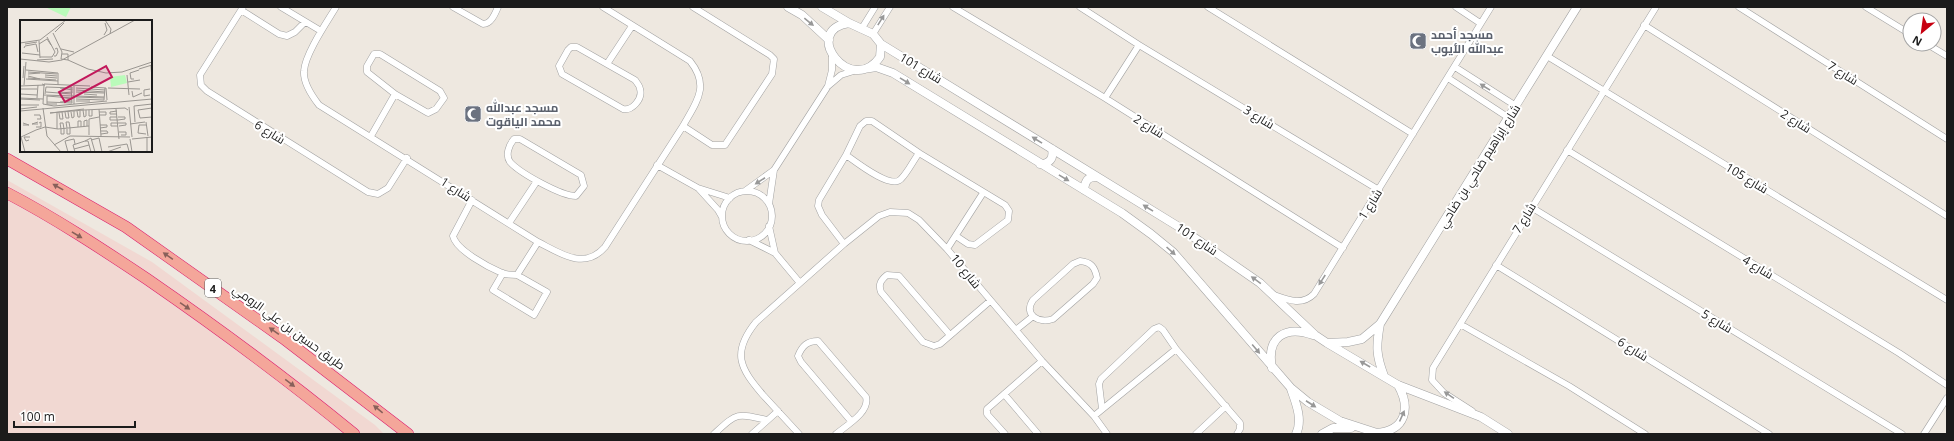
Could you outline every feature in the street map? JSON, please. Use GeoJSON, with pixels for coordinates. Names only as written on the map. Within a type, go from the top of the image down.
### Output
{"type":"FeatureCollection","features":[{"type":"Feature","properties":{"kind":"highway","name":"طريق حسين بن علي الرومي"},"geometry":{"type":"LineString","coordinates":[[7,159],[126,227],[283,338],[408,434]]}},
{"type":"Feature","properties":{"kind":"highway"},"geometry":{"type":"LineString","coordinates":[[7,193],[106,252],[205,319],[354,434]]}},
{"type":"Feature","properties":{"kind":"street"},"geometry":{"type":"LineString","coordinates":[[282,7],[321,31]]}},
{"type":"Feature","properties":{"kind":"street","name":"شارع 1"},"geometry":{"type":"LineString","coordinates":[[336,7],[321,31],[304,71],[309,89],[319,105],[407,158],[538,242],[570,258],[579,259],[596,256],[605,247],[683,126],[695,106],[702,89],[698,72],[690,61],[603,7]]}},
{"type":"Feature","properties":{"kind":"street"},"geometry":{"type":"LineString","coordinates":[[453,7],[483,24],[487,24],[490,22],[498,7]]}},
{"type":"Feature","properties":{"kind":"street"},"geometry":{"type":"LineString","coordinates":[[683,126],[712,145],[725,145],[772,74],[774,66],[774,59],[770,55],[693,7]]}},
{"type":"Feature","properties":{"kind":"street"},"geometry":{"type":"LineString","coordinates":[[788,7],[806,19],[828,40],[832,56],[832,70],[828,86]]}},
{"type":"Feature","properties":{"kind":"street"},"geometry":{"type":"LineString","coordinates":[[745,191],[774,170],[828,86],[840,75],[870,68],[880,57],[880,44],[873,34],[849,23],[822,7]]}},
{"type":"Feature","properties":{"kind":"street"},"geometry":{"type":"LineString","coordinates":[[862,28],[876,7]]}},
{"type":"Feature","properties":{"kind":"street"},"geometry":{"type":"LineString","coordinates":[[873,34],[890,7]]}},
{"type":"Feature","properties":{"kind":"street","name":"شارع 2"},"geometry":{"type":"LineString","coordinates":[[953,7],[1105,98],[1343,248]]}},
{"type":"Feature","properties":{"kind":"street","name":"شارع 3"},"geometry":{"type":"LineString","coordinates":[[1080,7],[1139,45],[1379,190]]}},
{"type":"Feature","properties":{"kind":"street"},"geometry":{"type":"LineString","coordinates":[[1208,7],[1413,134]]}},
{"type":"Feature","properties":{"kind":"street"},"geometry":{"type":"LineString","coordinates":[[1456,7],[1480,23]]}},
{"type":"Feature","properties":{"kind":"street","name":"شارع 1"},"geometry":{"type":"LineString","coordinates":[[1274,295],[1290,300],[1304,301],[1309,299],[1343,248],[1491,7]]}},
{"type":"Feature","properties":{"kind":"street","name":"شارع إبراهيم ضاحي بن ضاحي"},"geometry":{"type":"LineString","coordinates":[[1327,343],[1348,342],[1362,339],[1380,324],[1578,7]]}},
{"type":"Feature","properties":{"kind":"street","name":"شارع 7"},"geometry":{"type":"LineString","coordinates":[[1481,417],[1444,393],[1432,380],[1433,368],[1656,7]]}},
{"type":"Feature","properties":{"kind":"street","name":"شارع 7"},"geometry":{"type":"LineString","coordinates":[[1739,7],[1947,139]]}},
{"type":"Feature","properties":{"kind":"street"},"geometry":{"type":"LineString","coordinates":[[1866,7],[1902,29]]}},
{"type":"Feature","properties":{"kind":"street","name":"شارع 6"},"geometry":{"type":"LineString","coordinates":[[305,22],[295,32],[287,36],[279,34],[242,8],[200,75],[201,85],[207,91],[368,192],[378,194],[388,188],[407,158]]}},
{"type":"Feature","properties":{"kind":"street"},"geometry":{"type":"LineString","coordinates":[[828,40],[834,28],[839,25],[849,23]]}},
{"type":"Feature","properties":{"kind":"street","name":"شارع 2"},"geometry":{"type":"LineString","coordinates":[[1644,25],[1947,216]]}},
{"type":"Feature","properties":{"kind":"street"},"geometry":{"type":"LineString","coordinates":[[607,64],[632,26]]}},
{"type":"Feature","properties":{"kind":"street","name":"شارع 101"},"geometry":{"type":"LineString","coordinates":[[880,44],[1179,227],[1237,266],[1274,295],[1315,335],[1327,343],[1398,385],[1481,417],[1508,434]]}},
{"type":"Feature","properties":{"kind":"street"},"geometry":{"type":"LineString","coordinates":[[1105,98],[1139,45]]}},
{"type":"Feature","properties":{"kind":"street"},"geometry":{"type":"LineString","coordinates":[[571,47],[577,47],[607,64],[635,80],[640,88],[640,94],[632,108],[628,110],[623,109],[590,91],[562,74],[559,66],[571,47]]}},
{"type":"Feature","properties":{"kind":"street"},"geometry":{"type":"LineString","coordinates":[[374,54],[380,54],[440,91],[444,98],[436,109],[428,113],[395,94],[367,72],[367,66],[374,54]]}},
{"type":"Feature","properties":{"kind":"street"},"geometry":{"type":"LineString","coordinates":[[832,56],[843,65],[857,70]]}},
{"type":"Feature","properties":{"kind":"street","name":"شارع 105"},"geometry":{"type":"LineString","coordinates":[[1547,56],[1947,300]]}},
{"type":"Feature","properties":{"kind":"street","name":"شارع 101"},"geometry":{"type":"LineString","coordinates":[[870,68],[876,67],[893,73],[1122,213],[1173,252],[1272,368],[1291,388],[1308,402],[1324,412],[1357,428],[1378,433]]}},
{"type":"Feature","properties":{"kind":"street"},"geometry":{"type":"LineString","coordinates":[[1454,68],[1516,106]]}},
{"type":"Feature","properties":{"kind":"street"},"geometry":{"type":"LineString","coordinates":[[1448,78],[1509,118]]}},
{"type":"Feature","properties":{"kind":"street"},"geometry":{"type":"LineString","coordinates":[[371,136],[395,94]]}},
{"type":"Feature","properties":{"kind":"street"},"geometry":{"type":"LineString","coordinates":[[844,244],[818,206],[819,200],[846,155],[860,126],[866,121],[872,121],[919,153],[1005,205],[1009,211],[1008,220],[975,245],[968,244],[956,236]]}},
{"type":"Feature","properties":{"kind":"street"},"geometry":{"type":"LineString","coordinates":[[520,138],[582,175],[584,186],[576,196],[568,196],[537,182],[510,161],[507,154],[510,143],[514,139],[520,138]]}},
{"type":"Feature","properties":{"kind":"street"},"geometry":{"type":"LineString","coordinates":[[1040,164],[1046,164],[1050,161],[1053,153],[1052,149]]}},
{"type":"Feature","properties":{"kind":"street","name":"شارع 4"},"geometry":{"type":"LineString","coordinates":[[1567,150],[1899,353],[1947,385]]}},
{"type":"Feature","properties":{"kind":"street"},"geometry":{"type":"LineString","coordinates":[[846,155],[879,177],[894,182],[900,180],[919,153]]}},
{"type":"Feature","properties":{"kind":"street"},"geometry":{"type":"LineString","coordinates":[[657,165],[698,188],[730,198]]}},
{"type":"Feature","properties":{"kind":"street"},"geometry":{"type":"LineString","coordinates":[[769,204],[774,170]]}},
{"type":"Feature","properties":{"kind":"street"},"geometry":{"type":"LineString","coordinates":[[1084,190],[1088,178],[1091,176],[1097,177]]}},
{"type":"Feature","properties":{"kind":"street"},"geometry":{"type":"LineString","coordinates":[[510,223],[537,182]]}},
{"type":"Feature","properties":{"kind":"street"},"geometry":{"type":"LineString","coordinates":[[698,188],[718,210],[727,230],[734,237],[748,240],[775,253],[800,283]]}},
{"type":"Feature","properties":{"kind":"street"},"geometry":{"type":"LineString","coordinates":[[722,218],[722,212],[726,203],[730,198],[741,191],[760,194],[769,204],[772,220],[770,226],[762,236],[748,240]]}},
{"type":"Feature","properties":{"kind":"street"},"geometry":{"type":"LineString","coordinates":[[947,249],[983,193]]}},
{"type":"Feature","properties":{"kind":"street"},"geometry":{"type":"LineString","coordinates":[[472,200],[453,236],[454,242],[484,264],[503,273],[517,275],[547,292],[534,315],[493,290],[503,273]]}},
{"type":"Feature","properties":{"kind":"street","name":"شارع 5"},"geometry":{"type":"LineString","coordinates":[[1531,208],[1902,434]]}},
{"type":"Feature","properties":{"kind":"street","name":"شارع 10"},"geometry":{"type":"LineString","coordinates":[[799,434],[749,379],[742,367],[740,356],[742,344],[746,334],[756,322],[844,244],[879,216],[890,212],[908,214],[919,220],[947,249],[990,301],[1017,329],[1042,360],[1094,416],[1107,434]]}},
{"type":"Feature","properties":{"kind":"street"},"geometry":{"type":"LineString","coordinates":[[770,226],[775,253]]}},
{"type":"Feature","properties":{"kind":"street"},"geometry":{"type":"LineString","coordinates":[[517,275],[538,242]]}},
{"type":"Feature","properties":{"kind":"street"},"geometry":{"type":"LineString","coordinates":[[1080,260],[1086,261],[1093,265],[1097,278],[1093,284],[1052,319],[1047,321],[1038,320],[1032,317],[1029,311],[1033,300],[1073,264],[1080,260]]}},
{"type":"Feature","properties":{"kind":"street","name":"شارع 6"},"geometry":{"type":"LineString","coordinates":[[1496,265],[1769,434]]}},
{"type":"Feature","properties":{"kind":"street"},"geometry":{"type":"LineString","coordinates":[[950,334],[899,276],[887,275],[882,280],[879,287],[881,292],[923,342],[934,346],[940,344],[990,301]]}},
{"type":"Feature","properties":{"kind":"street"},"geometry":{"type":"LineString","coordinates":[[1017,329],[1032,317]]}},
{"type":"Feature","properties":{"kind":"street","name":"شارع إبراهيم ضاحي بن ضاحي"},"geometry":{"type":"LineString","coordinates":[[1380,324],[1376,347],[1378,361],[1384,376]]}},
{"type":"Feature","properties":{"kind":"street"},"geometry":{"type":"LineString","coordinates":[[1460,324],[1569,386],[1645,434]]}},
{"type":"Feature","properties":{"kind":"street"},"geometry":{"type":"LineString","coordinates":[[1102,409],[1099,384],[1101,379],[1154,330],[1159,328],[1163,330],[1176,349],[1240,423],[1240,429],[1237,434]]}},
{"type":"Feature","properties":{"kind":"street"},"geometry":{"type":"LineString","coordinates":[[1272,368],[1270,354],[1275,341],[1287,332],[1301,330],[1315,335]]}},
{"type":"Feature","properties":{"kind":"street"},"geometry":{"type":"LineString","coordinates":[[836,434],[864,410],[868,402],[866,397],[818,341],[811,341],[802,348],[798,356],[801,362],[851,421]]}},
{"type":"Feature","properties":{"kind":"street"},"geometry":{"type":"LineString","coordinates":[[1094,416],[1176,349]]}},
{"type":"Feature","properties":{"kind":"street"},"geometry":{"type":"LineString","coordinates":[[1005,434],[987,414],[988,409],[1042,360]]}},
{"type":"Feature","properties":{"kind":"street"},"geometry":{"type":"LineString","coordinates":[[1378,433],[1388,432],[1399,424],[1405,411],[1405,397],[1398,385]]}},
{"type":"Feature","properties":{"kind":"street"},"geometry":{"type":"LineString","coordinates":[[1291,388],[1298,414],[1299,428],[1296,434]]}},
{"type":"Feature","properties":{"kind":"street"},"geometry":{"type":"LineString","coordinates":[[1004,394],[1038,434]]}},
{"type":"Feature","properties":{"kind":"street"},"geometry":{"type":"LineString","coordinates":[[1924,434],[1947,398]]}},
{"type":"Feature","properties":{"kind":"street"},"geometry":{"type":"LineString","coordinates":[[1196,434],[1226,406]]}},
{"type":"Feature","properties":{"kind":"street"},"geometry":{"type":"LineString","coordinates":[[752,434],[766,420],[778,411]]}},
{"type":"Feature","properties":{"kind":"street"},"geometry":{"type":"LineString","coordinates":[[714,434],[733,416],[746,415],[766,420]]}},
{"type":"Feature","properties":{"kind":"street"},"geometry":{"type":"LineString","coordinates":[[1322,434],[1333,428],[1357,428]]}},
{"type":"Feature","properties":{"kind":"shaded area"},"geometry":{"type":"Polygon","coordinates":[[[7,180],[152,262],[375,425],[384,434],[7,434],[7,180]]]}},
{"type":"Feature","properties":{"kind":"green space"},"geometry":{"type":"Polygon","coordinates":[[[45,7],[71,7],[66,17],[45,7]]]}},
{"type":"Feature","properties":{"kind":"place","name":"مسجد أحمد عبدالله الأيوب"},"geometry":{"type":"Point","coordinates":[1418,41]}},
{"type":"Feature","properties":{"kind":"place","name":"مسجد عبدالله محمد الياقوت"},"geometry":{"type":"Point","coordinates":[473,114]}}]}
